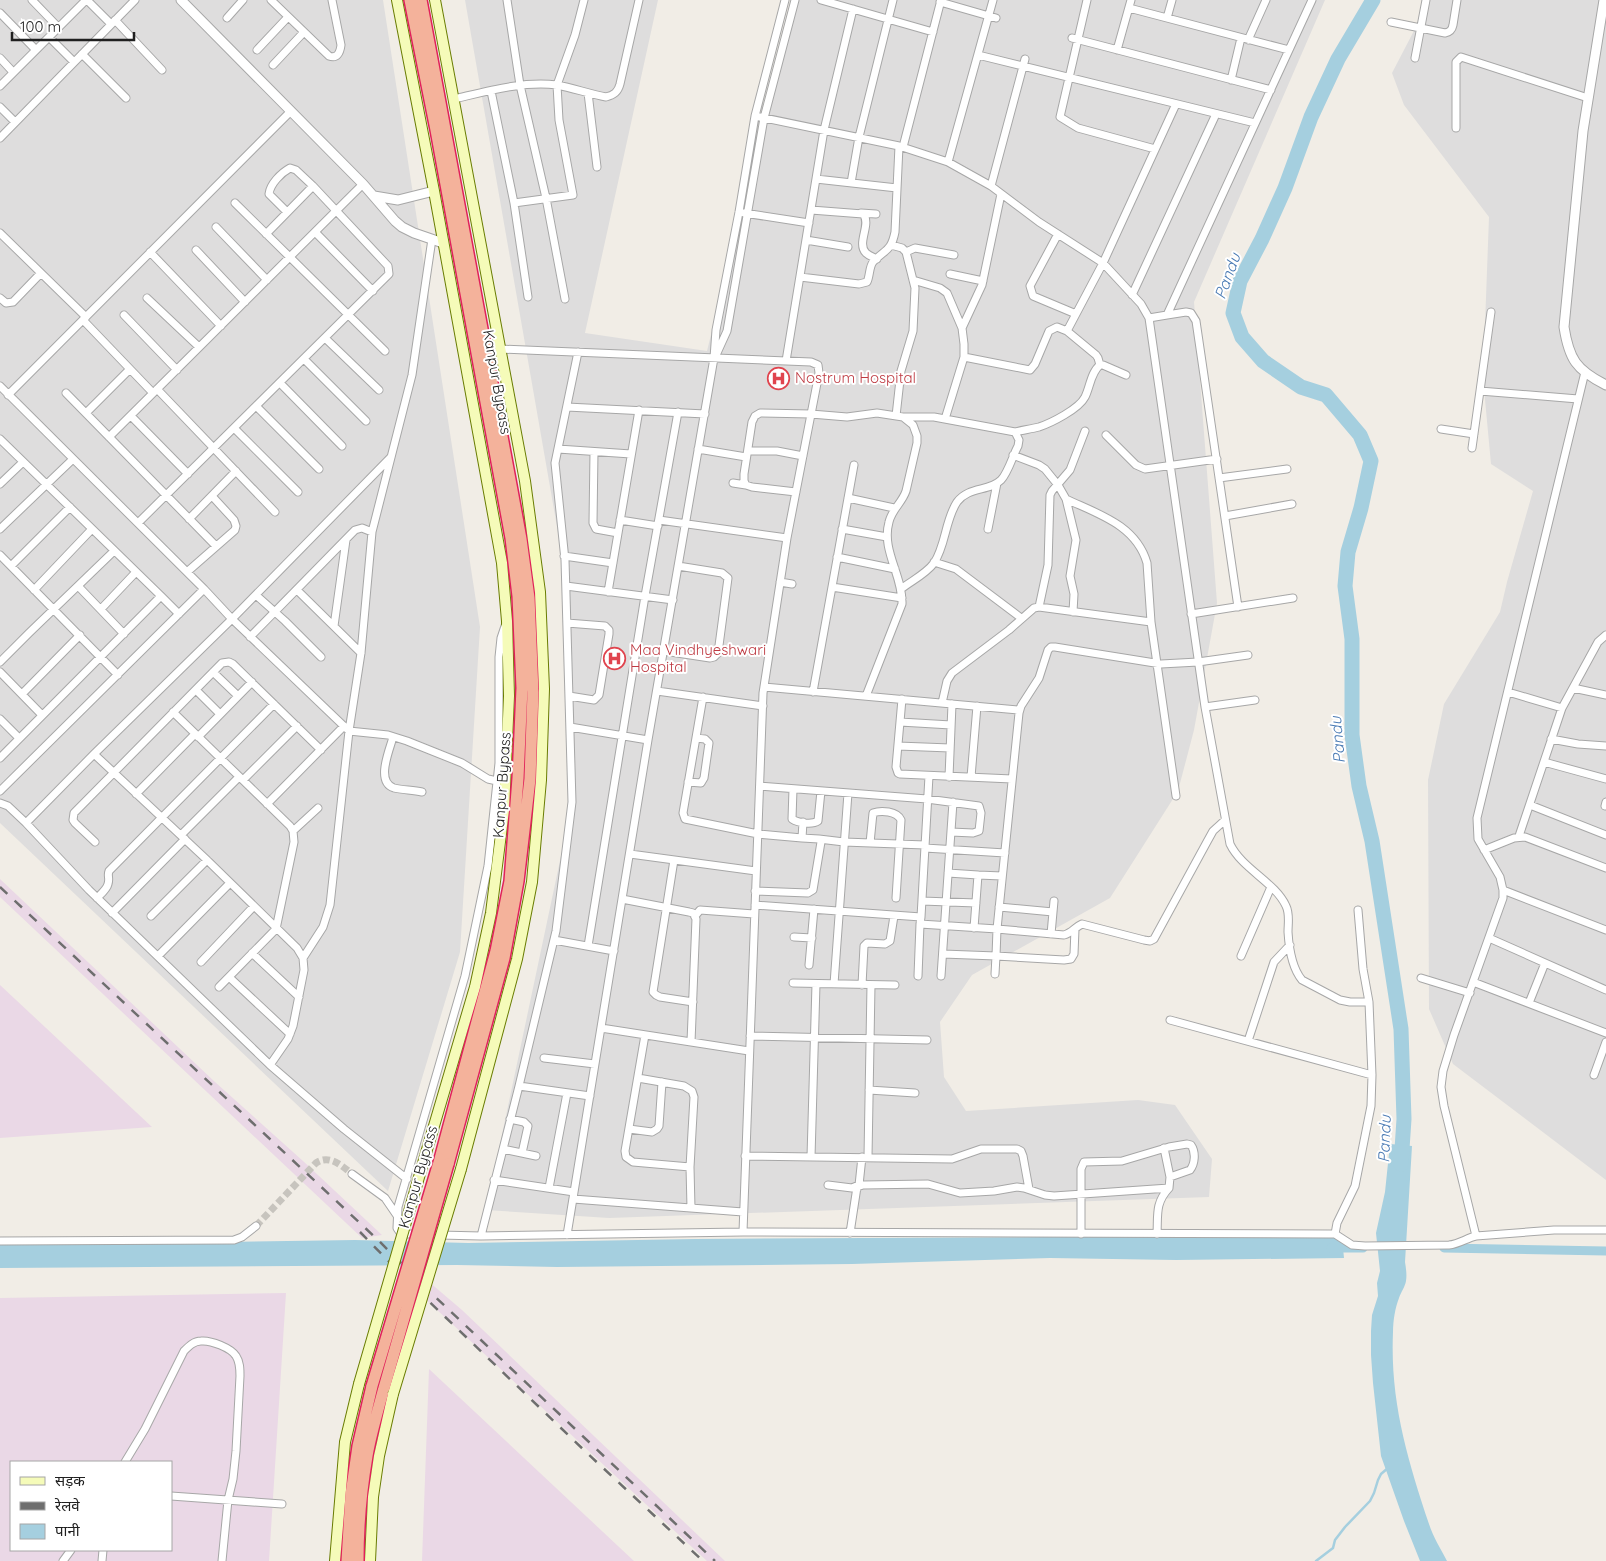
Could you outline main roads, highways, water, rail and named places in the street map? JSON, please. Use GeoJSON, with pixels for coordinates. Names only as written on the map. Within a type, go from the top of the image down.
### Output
{"type":"FeatureCollection","features":[{"type":"Feature","properties":{"kind":"highway","name":"Kanpur Bypass"},"geometry":{"type":"LineString","coordinates":[[347,1561],[350,1494],[358,1446],[372,1386],[440,1159],[496,951],[510,881],[518,778],[522,688],[518,596],[511,538],[438,140],[410,0]]}},
{"type":"Feature","properties":{"kind":"highway","name":"Kanpur Bypass"},"geometry":{"type":"LineString","coordinates":[[358,1561],[361,1497],[367,1454],[388,1391],[504,958],[518,881],[528,798],[533,692],[529,598],[521,539],[420,0]]}},
{"type":"Feature","properties":{"kind":"main road"},"geometry":{"type":"LineString","coordinates":[[335,1561],[345,1442],[472,996],[491,913],[504,810],[510,696],[507,621],[502,563],[398,0]]}},
{"type":"Feature","properties":{"kind":"main road"},"geometry":{"type":"LineString","coordinates":[[370,1561],[373,1497],[388,1391],[461,1169],[518,958],[532,882],[541,780],[544,701],[540,592],[536,557],[525,481],[435,0]]}},
{"type":"Feature","properties":{"kind":"water"},"geometry":{"type":"Polygon","coordinates":[[[1390,1144],[1412,1146],[1405,1262],[1406,1279],[1396,1306],[1393,1328],[1394,1382],[1397,1406],[1407,1452],[1421,1500],[1433,1534],[1447,1561],[1420,1561],[1381,1456],[1373,1383],[1371,1331],[1372,1315],[1378,1296],[1377,1283],[1380,1271],[1376,1233],[1385,1192],[1390,1144]]]}},
{"type":"Feature","properties":{"kind":"water"},"geometry":{"type":"Polygon","coordinates":[[[1342,1238],[1344,1258],[1176,1260],[1050,1258],[852,1264],[557,1267],[457,1265],[0,1268],[0,1245],[355,1240],[468,1243],[695,1239],[1342,1238]]]}},
{"type":"Feature","properties":{"kind":"waterway","name":"Pandu"},"geometry":{"type":"LineString","coordinates":[[1373,0],[1338,59],[1311,117],[1285,188],[1262,239],[1240,281],[1233,313],[1242,337],[1263,361],[1301,387],[1326,395],[1360,435],[1371,461],[1361,508],[1348,552],[1345,586],[1352,639],[1352,735],[1359,786],[1372,841],[1401,1029],[1404,1119],[1401,1164]]}},
{"type":"Feature","properties":{"kind":"waterway"},"geometry":{"type":"LineString","coordinates":[[1331,1248],[1363,1248]]}},
{"type":"Feature","properties":{"kind":"waterway"},"geometry":{"type":"LineString","coordinates":[[1444,1248],[1606,1251]]}},
{"type":"Feature","properties":{"kind":"waterway"},"geometry":{"type":"LineString","coordinates":[[1316,1561],[1333,1548],[1335,1540],[1345,1527],[1370,1501],[1381,1474],[1388,1468]]}},
{"type":"Feature","properties":{"kind":"tunnel"},"geometry":{"type":"LineString","coordinates":[[256,1226],[316,1163],[330,1160],[352,1174]]}},
{"type":"Feature","properties":{"kind":"railway"},"geometry":{"type":"LineString","coordinates":[[0,887],[377,1239],[429,1291],[715,1561]]}},
{"type":"Feature","properties":{"kind":"railway"},"geometry":{"type":"LineString","coordinates":[[360,1232],[416,1289],[703,1561]]}},
{"type":"Feature","properties":{"kind":"place","name":"Nostrum Hospital"},"geometry":{"type":"Point","coordinates":[779,378]}},
{"type":"Feature","properties":{"kind":"place","name":"Maa Vindhyeshwari Hospital"},"geometry":{"type":"Point","coordinates":[614,659]}}]}
